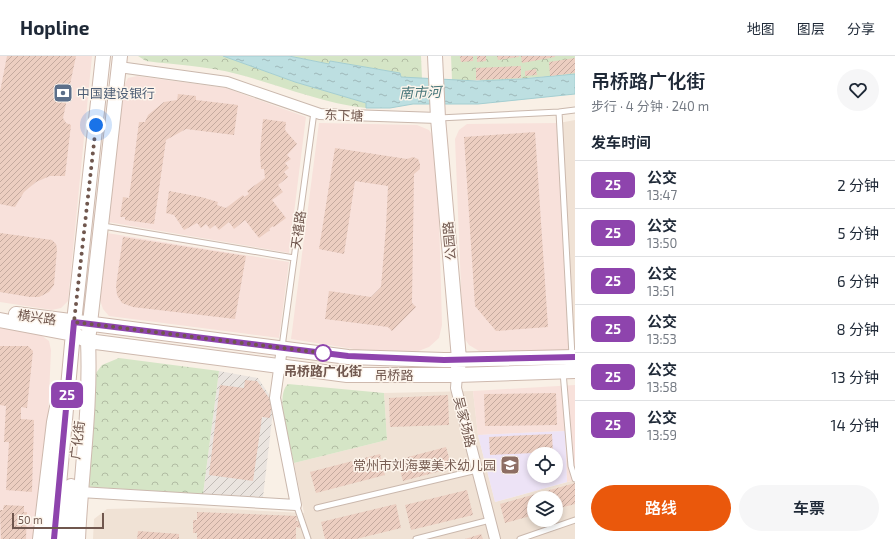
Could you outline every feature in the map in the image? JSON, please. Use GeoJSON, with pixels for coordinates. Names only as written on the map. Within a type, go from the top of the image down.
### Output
{"type":"FeatureCollection","features":[{"type":"Feature","properties":{"kind":"main road"},"geometry":{"type":"LineString","coordinates":[[40,539],[54,422],[74,328],[103,56]]}},
{"type":"Feature","properties":{"kind":"main road","name":"公园路"},"geometry":{"type":"LineString","coordinates":[[435,56],[438,113],[459,359],[457,374]]}},
{"type":"Feature","properties":{"kind":"main road"},"geometry":{"type":"LineString","coordinates":[[78,539],[80,492],[90,379],[88,341],[102,226],[119,62]]}},
{"type":"Feature","properties":{"kind":"main road","name":"横兴路"},"geometry":{"type":"LineString","coordinates":[[0,312],[74,328]]}},
{"type":"Feature","properties":{"kind":"main road","name":"横兴路"},"geometry":{"type":"LineString","coordinates":[[0,320],[74,328]]}},
{"type":"Feature","properties":{"kind":"main road","name":"吊桥路"},"geometry":{"type":"LineString","coordinates":[[74,328],[90,324],[348,356],[571,364]]}},
{"type":"Feature","properties":{"kind":"main road","name":"吊桥路"},"geometry":{"type":"LineString","coordinates":[[74,328],[88,341],[347,375],[457,374],[571,364]]}},
{"type":"Feature","properties":{"kind":"main road","name":"广化街"},"geometry":{"type":"LineString","coordinates":[[67,539],[66,470],[74,328]]}},
{"type":"Feature","properties":{"kind":"main road","name":"广化街"},"geometry":{"type":"LineString","coordinates":[[54,539],[88,341]]}},
{"type":"Feature","properties":{"kind":"street","name":"东下塘"},"geometry":{"type":"LineString","coordinates":[[119,62],[227,82],[320,114],[438,113]]}},
{"type":"Feature","properties":{"kind":"street"},"geometry":{"type":"LineString","coordinates":[[80,492],[296,504],[275,398],[282,348]]}},
{"type":"Feature","properties":{"kind":"street","name":"吴家场路"},"geometry":{"type":"LineString","coordinates":[[457,374],[456,388],[495,539]]}},
{"type":"Feature","properties":{"kind":"lane","name":"东下塘"},"geometry":{"type":"LineString","coordinates":[[438,113],[559,112],[575,110]]}},
{"type":"Feature","properties":{"kind":"lane","name":"天禧路"},"geometry":{"type":"LineString","coordinates":[[282,348],[314,112]]}},
{"type":"Feature","properties":{"kind":"lane"},"geometry":{"type":"LineString","coordinates":[[559,112],[571,364],[571,466],[575,477]]}},
{"type":"Feature","properties":{"kind":"lane"},"geometry":{"type":"LineString","coordinates":[[102,226],[294,258]]}},
{"type":"Feature","properties":{"kind":"lane"},"geometry":{"type":"LineString","coordinates":[[317,508],[477,470]]}},
{"type":"Feature","properties":{"kind":"lane"},"geometry":{"type":"LineString","coordinates":[[296,504],[308,539]]}},
{"type":"Feature","properties":{"kind":"lane"},"geometry":{"type":"LineString","coordinates":[[416,539],[490,520]]}},
{"type":"Feature","properties":{"kind":"lane"},"geometry":{"type":"LineString","coordinates":[[520,539],[575,520]]}},
{"type":"Feature","properties":{"kind":"shaded area"},"geometry":{"type":"Polygon","coordinates":[[[0,56],[92,56],[68,301],[61,308],[52,310],[0,302],[0,56]]]}},
{"type":"Feature","properties":{"kind":"shaded area"},"geometry":{"type":"Polygon","coordinates":[[[137,76],[226,88],[306,117],[289,253],[108,222],[123,88],[128,78],[137,76]]]}},
{"type":"Feature","properties":{"kind":"shaded area"},"geometry":{"type":"Polygon","coordinates":[[[575,120],[575,352],[572,352],[559,123],[575,120]]]}},
{"type":"Feature","properties":{"kind":"shaded area"},"geometry":{"type":"Polygon","coordinates":[[[319,123],[417,125],[429,130],[437,143],[442,325],[439,338],[429,347],[416,352],[354,349],[291,339],[319,123]]]}},
{"type":"Feature","properties":{"kind":"shaded area"},"geometry":{"type":"Polygon","coordinates":[[[559,123],[572,352],[489,354],[479,351],[469,345],[463,336],[455,139],[459,130],[467,124],[559,123]]]}},
{"type":"Feature","properties":{"kind":"shaded area"},"geometry":{"type":"Polygon","coordinates":[[[107,233],[289,262],[279,338],[109,316],[103,309],[100,300],[107,233]]]}},
{"type":"Feature","properties":{"kind":"shaded area"},"geometry":{"type":"Polygon","coordinates":[[[0,327],[38,333],[49,341],[51,350],[48,418],[38,539],[0,539],[0,327]]]}},
{"type":"Feature","properties":{"kind":"shaded area"},"geometry":{"type":"Polygon","coordinates":[[[219,371],[258,378],[274,402],[263,497],[203,494],[219,371]]]}},
{"type":"Feature","properties":{"kind":"shaded area"},"geometry":{"type":"Polygon","coordinates":[[[575,385],[575,480],[567,482],[565,431],[478,435],[473,391],[575,385]]]}},
{"type":"Feature","properties":{"kind":"shaded area"},"geometry":{"type":"Polygon","coordinates":[[[473,391],[478,435],[495,502],[527,493],[527,527],[563,527],[563,491],[535,491],[575,480],[575,539],[93,539],[94,519],[107,509],[188,507],[304,513],[294,463],[387,440],[384,393],[473,391]]]}},
{"type":"Feature","properties":{"kind":"shaded area","name":"常州市刘海粟美术幼儿园"},"geometry":{"type":"Polygon","coordinates":[[[565,431],[567,482],[535,491],[527,491],[527,493],[495,502],[478,435],[565,431]]]}},
{"type":"Feature","properties":{"kind":"green space"},"geometry":{"type":"Polygon","coordinates":[[[138,56],[223,56],[295,82],[366,103],[366,108],[349,106],[317,98],[226,71],[146,61],[138,56]]]}},
{"type":"Feature","properties":{"kind":"green space"},"geometry":{"type":"Polygon","coordinates":[[[289,56],[421,56],[422,79],[401,77],[400,73],[330,61],[329,64],[289,56]]]}},
{"type":"Feature","properties":{"kind":"green space"},"geometry":{"type":"Polygon","coordinates":[[[451,56],[575,56],[575,74],[503,80],[452,80],[451,56]]]}},
{"type":"Feature","properties":{"kind":"green space"},"geometry":{"type":"Polygon","coordinates":[[[119,358],[219,371],[203,494],[79,486],[93,377],[102,365],[119,358]]]}},
{"type":"Feature","properties":{"kind":"green space"},"geometry":{"type":"Polygon","coordinates":[[[288,384],[384,393],[387,440],[294,463],[284,421],[282,399],[284,390],[288,384]]]}},
{"type":"Feature","properties":{"kind":"water","name":"南市河"},"geometry":{"type":"Polygon","coordinates":[[[223,56],[289,56],[329,64],[330,61],[400,73],[401,77],[477,81],[575,74],[575,94],[478,104],[413,104],[390,108],[366,108],[366,103],[295,82],[223,56]]]}},
{"type":"Feature","properties":{"kind":"building"},"geometry":{"type":"Polygon","coordinates":[[[7,56],[76,56],[63,118],[66,123],[71,125],[65,176],[50,176],[36,182],[24,192],[15,207],[0,204],[0,92],[7,56]]]}},
{"type":"Feature","properties":{"kind":"building"},"geometry":{"type":"Polygon","coordinates":[[[460,56],[473,56],[473,61],[461,62],[460,56]]]}},
{"type":"Feature","properties":{"kind":"building"},"geometry":{"type":"Polygon","coordinates":[[[477,56],[486,56],[486,61],[477,62],[477,56]]]}},
{"type":"Feature","properties":{"kind":"building"},"geometry":{"type":"Polygon","coordinates":[[[497,56],[519,56],[519,57],[498,60],[497,56]]]}},
{"type":"Feature","properties":{"kind":"building"},"geometry":{"type":"Polygon","coordinates":[[[521,56],[555,56],[555,57],[522,63],[521,56]]]}},
{"type":"Feature","properties":{"kind":"building"},"geometry":{"type":"Polygon","coordinates":[[[575,58],[575,73],[550,76],[549,62],[575,58]]]}},
{"type":"Feature","properties":{"kind":"building"},"geometry":{"type":"Polygon","coordinates":[[[521,66],[521,78],[476,80],[476,68],[521,66]]]}},
{"type":"Feature","properties":{"kind":"building"},"geometry":{"type":"Polygon","coordinates":[[[536,69],[537,75],[525,76],[525,71],[536,69]]]}},
{"type":"Feature","properties":{"kind":"building"},"geometry":{"type":"Polygon","coordinates":[[[178,94],[196,96],[196,100],[238,105],[234,135],[186,129],[166,140],[154,224],[125,220],[125,217],[120,217],[123,197],[129,198],[139,122],[145,122],[148,115],[164,102],[177,100],[178,94]]]}},
{"type":"Feature","properties":{"kind":"building"},"geometry":{"type":"Polygon","coordinates":[[[263,119],[286,122],[285,130],[297,144],[287,155],[291,159],[285,163],[289,168],[284,172],[288,177],[278,185],[283,192],[272,200],[286,218],[274,227],[273,226],[259,238],[245,220],[234,229],[229,222],[219,230],[215,225],[210,229],[206,224],[201,228],[197,223],[184,230],[174,215],[166,213],[169,191],[218,202],[217,205],[226,208],[243,195],[244,197],[249,194],[247,191],[265,178],[264,169],[261,169],[260,152],[263,119]]]}},
{"type":"Feature","properties":{"kind":"building"},"geometry":{"type":"Polygon","coordinates":[[[535,132],[548,327],[496,331],[475,306],[464,137],[535,132]]]}},
{"type":"Feature","properties":{"kind":"building"},"geometry":{"type":"Polygon","coordinates":[[[335,148],[407,159],[413,157],[418,159],[420,164],[420,169],[414,174],[412,303],[416,307],[392,331],[388,327],[325,319],[329,291],[371,297],[381,287],[386,227],[388,186],[355,181],[344,254],[319,249],[335,148]]]}},
{"type":"Feature","properties":{"kind":"building"},"geometry":{"type":"Polygon","coordinates":[[[0,233],[52,240],[56,244],[57,249],[54,285],[49,292],[39,297],[30,297],[0,292],[0,233]]]}},
{"type":"Feature","properties":{"kind":"building"},"geometry":{"type":"Polygon","coordinates":[[[123,237],[246,256],[235,319],[133,307],[122,303],[117,295],[116,286],[123,237]]]}},
{"type":"Feature","properties":{"kind":"building"},"geometry":{"type":"Polygon","coordinates":[[[0,346],[28,346],[33,351],[27,408],[21,407],[21,419],[34,420],[32,492],[6,490],[9,442],[4,442],[6,406],[0,405],[0,346]]]}},
{"type":"Feature","properties":{"kind":"building"},"geometry":{"type":"Polygon","coordinates":[[[245,380],[257,381],[272,402],[270,418],[262,417],[253,481],[209,475],[220,385],[244,388],[245,380]]]}},
{"type":"Feature","properties":{"kind":"building"},"geometry":{"type":"Polygon","coordinates":[[[556,393],[557,425],[485,426],[484,394],[556,393]]]}},
{"type":"Feature","properties":{"kind":"building"},"geometry":{"type":"Polygon","coordinates":[[[448,395],[449,425],[390,427],[389,398],[448,395]]]}},
{"type":"Feature","properties":{"kind":"building"},"geometry":{"type":"Polygon","coordinates":[[[552,434],[553,447],[527,447],[527,453],[490,455],[489,437],[552,434]]]}},
{"type":"Feature","properties":{"kind":"building"},"geometry":{"type":"Polygon","coordinates":[[[446,447],[452,468],[403,481],[397,460],[446,447]]]}},
{"type":"Feature","properties":{"kind":"building"},"geometry":{"type":"Polygon","coordinates":[[[380,454],[385,475],[316,493],[310,472],[380,454]]]}},
{"type":"Feature","properties":{"kind":"building"},"geometry":{"type":"Polygon","coordinates":[[[575,483],[575,504],[563,507],[563,491],[546,491],[575,483]]]}},
{"type":"Feature","properties":{"kind":"building"},"geometry":{"type":"Polygon","coordinates":[[[467,490],[473,515],[411,530],[405,505],[467,490]]]}},
{"type":"Feature","properties":{"kind":"building"},"geometry":{"type":"Polygon","coordinates":[[[527,496],[527,517],[505,523],[500,504],[527,496]]]}},
{"type":"Feature","properties":{"kind":"building"},"geometry":{"type":"Polygon","coordinates":[[[396,504],[401,528],[356,539],[325,539],[321,522],[396,504]]]}},
{"type":"Feature","properties":{"kind":"building"},"geometry":{"type":"Polygon","coordinates":[[[4,505],[24,506],[24,512],[27,512],[26,539],[1,539],[0,510],[3,510],[4,505]]]}},
{"type":"Feature","properties":{"kind":"building"},"geometry":{"type":"Polygon","coordinates":[[[197,512],[297,516],[296,521],[300,521],[300,528],[296,527],[296,539],[197,539],[197,533],[193,533],[193,520],[197,520],[197,512]]]}},
{"type":"Feature","properties":{"kind":"building"},"geometry":{"type":"Polygon","coordinates":[[[138,531],[179,534],[179,539],[137,539],[138,531]]]}},
{"type":"Feature","properties":{"kind":"building"},"geometry":{"type":"Polygon","coordinates":[[[481,534],[483,539],[465,539],[481,534]]]}},
{"type":"Feature","properties":{"kind":"bus line","name":"25"},"geometry":{"type":"LineString","coordinates":[[54,539],[74,322],[348,356],[444,360],[575,357]]}},
{"type":"Feature","properties":{"kind":"place","name":"中国建设银行"},"geometry":{"type":"Point","coordinates":[63,93]}},
{"type":"Feature","properties":{"kind":"place","name":"吊桥路广化街"},"geometry":{"type":"Point","coordinates":[323,353]}},
{"type":"Feature","properties":{"kind":"place","name":"常州市刘海粟美术幼儿园"},"geometry":{"type":"Point","coordinates":[510,465]}},
{"type":"Feature","properties":{"kind":"route"},"geometry":{"type":"LineString","coordinates":[[96,125],[74,322],[323,353]]}}]}
